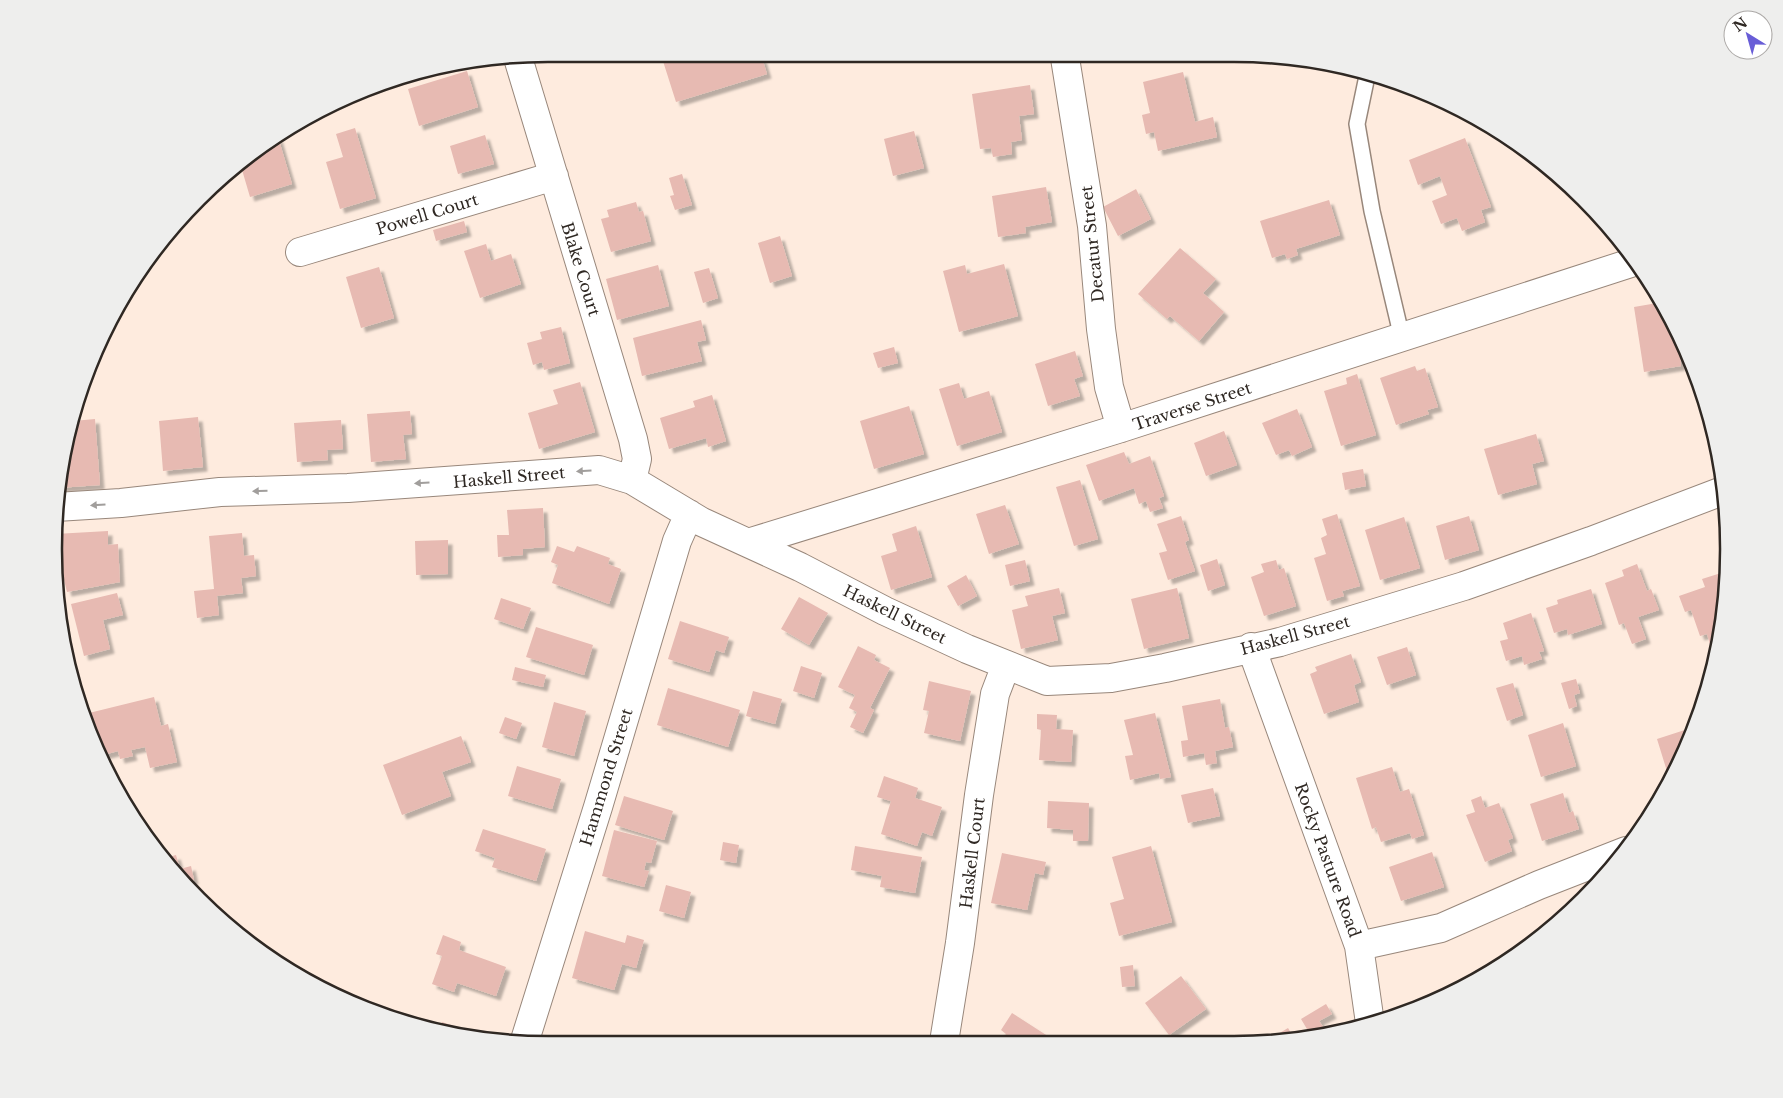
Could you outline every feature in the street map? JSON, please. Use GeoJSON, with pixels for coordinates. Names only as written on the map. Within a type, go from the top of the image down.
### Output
{"type":"FeatureCollection","features":[{"type":"Feature","properties":{"kind":"street","name":"Decatur Street"},"geometry":{"type":"LineString","coordinates":[[1067,62],[1092,226],[1100,328],[1109,387],[1121,428]]}},
{"type":"Feature","properties":{"kind":"street","name":"Blake Court"},"geometry":{"type":"LineString","coordinates":[[520,64],[633,440],[637,459],[632,480]]}},
{"type":"Feature","properties":{"kind":"street","name":"Powell Court"},"geometry":{"type":"LineString","coordinates":[[300,252],[554,176]]}},
{"type":"Feature","properties":{"kind":"street","name":"Traverse Street"},"geometry":{"type":"LineString","coordinates":[[748,543],[1121,428],[1628,264]]}},
{"type":"Feature","properties":{"kind":"street","name":"Haskell Street"},"geometry":{"type":"LineString","coordinates":[[65,506],[121,503],[220,492],[367,487],[599,470],[632,480],[702,522],[800,567],[886,611],[967,649],[1047,681],[1111,678],[1280,642],[1464,586],[1591,541],[1717,493]]}},
{"type":"Feature","properties":{"kind":"street","name":"Hammond Street"},"geometry":{"type":"LineString","coordinates":[[527,1035],[598,807],[676,541],[689,514]]}},
{"type":"Feature","properties":{"kind":"street","name":"Rocky Pasture Road"},"geometry":{"type":"LineString","coordinates":[[1251,647],[1359,946],[1441,928],[1539,885],[1609,858]]}},
{"type":"Feature","properties":{"kind":"street","name":"Haskell Court"},"geometry":{"type":"LineString","coordinates":[[945,1036],[995,694],[1006,665]]}},
{"type":"Feature","properties":{"kind":"street"},"geometry":{"type":"LineString","coordinates":[[1359,946],[1369,1016]]}},
{"type":"Feature","properties":{"kind":"lane"},"geometry":{"type":"LineString","coordinates":[[1366,81],[1358,124],[1372,211],[1402,338]]}},
{"type":"Feature","properties":{"kind":"building"},"geometry":{"type":"Polygon","coordinates":[[[663,62],[763,62],[767,74],[676,102],[663,62]]]}},
{"type":"Feature","properties":{"kind":"building"},"geometry":{"type":"Polygon","coordinates":[[[467,71],[478,107],[419,126],[408,89],[467,71]]]}},
{"type":"Feature","properties":{"kind":"building"},"geometry":{"type":"Polygon","coordinates":[[[1183,72],[1195,122],[1213,117],[1217,137],[1158,151],[1154,132],[1146,134],[1142,115],[1150,113],[1143,82],[1183,72]]]}},
{"type":"Feature","properties":{"kind":"building"},"geometry":{"type":"Polygon","coordinates":[[[1030,85],[1034,114],[1019,116],[1022,140],[1011,142],[1012,154],[993,157],[991,148],[980,149],[972,94],[1030,85]]]}},
{"type":"Feature","properties":{"kind":"building"},"geometry":{"type":"Polygon","coordinates":[[[355,128],[376,198],[340,209],[326,162],[343,157],[336,134],[355,128]]]}},
{"type":"Feature","properties":{"kind":"building"},"geometry":{"type":"Polygon","coordinates":[[[914,131],[924,168],[893,176],[884,139],[914,131]]]}},
{"type":"Feature","properties":{"kind":"building"},"geometry":{"type":"Polygon","coordinates":[[[485,135],[494,164],[458,174],[450,146],[485,135]]]}},
{"type":"Feature","properties":{"kind":"building"},"geometry":{"type":"Polygon","coordinates":[[[1465,138],[1491,207],[1481,210],[1485,222],[1462,231],[1457,218],[1441,224],[1432,201],[1447,195],[1440,176],[1418,185],[1409,160],[1465,138]]]}},
{"type":"Feature","properties":{"kind":"building"},"geometry":{"type":"Polygon","coordinates":[[[280,143],[292,184],[250,197],[242,171],[280,143]]]}},
{"type":"Feature","properties":{"kind":"building"},"geometry":{"type":"Polygon","coordinates":[[[682,174],[692,205],[675,210],[670,196],[674,195],[669,178],[682,174]]]}},
{"type":"Feature","properties":{"kind":"building"},"geometry":{"type":"Polygon","coordinates":[[[1046,187],[1052,222],[1025,227],[1026,233],[998,237],[992,196],[1046,187]]]}},
{"type":"Feature","properties":{"kind":"building"},"geometry":{"type":"Polygon","coordinates":[[[1136,189],[1151,219],[1118,236],[1103,207],[1136,189]]]}},
{"type":"Feature","properties":{"kind":"building"},"geometry":{"type":"Polygon","coordinates":[[[1329,200],[1340,235],[1296,249],[1298,255],[1287,259],[1285,254],[1272,258],[1260,221],[1329,200]]]}},
{"type":"Feature","properties":{"kind":"building"},"geometry":{"type":"Polygon","coordinates":[[[636,202],[639,212],[643,211],[651,241],[611,252],[601,219],[609,217],[607,210],[636,202]]]}},
{"type":"Feature","properties":{"kind":"building"},"geometry":{"type":"Polygon","coordinates":[[[464,221],[467,232],[436,241],[433,230],[464,221]]]}},
{"type":"Feature","properties":{"kind":"building"},"geometry":{"type":"Polygon","coordinates":[[[780,236],[792,276],[770,283],[758,243],[780,236]]]}},
{"type":"Feature","properties":{"kind":"building"},"geometry":{"type":"Polygon","coordinates":[[[486,244],[491,261],[511,254],[521,284],[480,298],[464,251],[486,244]]]}},
{"type":"Feature","properties":{"kind":"building"},"geometry":{"type":"Polygon","coordinates":[[[1180,248],[1216,279],[1203,293],[1224,312],[1199,341],[1170,316],[1167,319],[1138,294],[1180,248]]]}},
{"type":"Feature","properties":{"kind":"building"},"geometry":{"type":"Polygon","coordinates":[[[1004,264],[1018,316],[959,332],[943,271],[965,265],[967,274],[1004,264]]]}},
{"type":"Feature","properties":{"kind":"building"},"geometry":{"type":"Polygon","coordinates":[[[658,265],[669,306],[617,320],[606,279],[658,265]]]}},
{"type":"Feature","properties":{"kind":"building"},"geometry":{"type":"Polygon","coordinates":[[[379,267],[394,318],[361,328],[346,277],[379,267]]]}},
{"type":"Feature","properties":{"kind":"building"},"geometry":{"type":"Polygon","coordinates":[[[709,268],[718,298],[703,303],[694,272],[709,268]]]}},
{"type":"Feature","properties":{"kind":"building"},"geometry":{"type":"Polygon","coordinates":[[[1654,304],[1680,357],[1681,366],[1644,372],[1634,307],[1654,304]]]}},
{"type":"Feature","properties":{"kind":"building"},"geometry":{"type":"Polygon","coordinates":[[[701,320],[706,340],[697,342],[702,361],[642,376],[633,338],[701,320]]]}},
{"type":"Feature","properties":{"kind":"building"},"geometry":{"type":"Polygon","coordinates":[[[561,327],[570,363],[544,370],[542,362],[533,365],[527,343],[542,339],[540,332],[561,327]]]}},
{"type":"Feature","properties":{"kind":"building"},"geometry":{"type":"Polygon","coordinates":[[[894,347],[898,363],[878,368],[873,353],[894,347]]]}},
{"type":"Feature","properties":{"kind":"building"},"geometry":{"type":"Polygon","coordinates":[[[1075,351],[1083,376],[1074,379],[1080,396],[1048,406],[1035,364],[1075,351]]]}},
{"type":"Feature","properties":{"kind":"building"},"geometry":{"type":"Polygon","coordinates":[[[1415,366],[1417,371],[1425,368],[1438,407],[1427,410],[1429,414],[1396,425],[1380,378],[1415,366]]]}},
{"type":"Feature","properties":{"kind":"building"},"geometry":{"type":"Polygon","coordinates":[[[1357,374],[1376,435],[1341,446],[1324,391],[1347,384],[1346,378],[1357,374]]]}},
{"type":"Feature","properties":{"kind":"building"},"geometry":{"type":"Polygon","coordinates":[[[580,382],[595,432],[539,449],[528,413],[558,404],[553,390],[580,382]]]}},
{"type":"Feature","properties":{"kind":"building"},"geometry":{"type":"Polygon","coordinates":[[[959,383],[964,399],[989,391],[1002,432],[957,446],[939,389],[959,383]]]}},
{"type":"Feature","properties":{"kind":"building"},"geometry":{"type":"Polygon","coordinates":[[[712,395],[726,441],[708,447],[706,438],[669,449],[660,418],[695,407],[693,401],[712,395]]]}},
{"type":"Feature","properties":{"kind":"building"},"geometry":{"type":"Polygon","coordinates":[[[909,406],[924,454],[874,469],[860,421],[909,406]]]}},
{"type":"Feature","properties":{"kind":"building"},"geometry":{"type":"Polygon","coordinates":[[[1297,409],[1312,447],[1292,456],[1289,450],[1276,455],[1262,423],[1297,409]]]}},
{"type":"Feature","properties":{"kind":"building"},"geometry":{"type":"Polygon","coordinates":[[[410,411],[412,434],[403,435],[406,459],[371,462],[367,414],[410,411]]]}},
{"type":"Feature","properties":{"kind":"building"},"geometry":{"type":"Polygon","coordinates":[[[198,417],[203,467],[163,471],[159,421],[198,417]]]}},
{"type":"Feature","properties":{"kind":"building"},"geometry":{"type":"Polygon","coordinates":[[[95,419],[100,485],[67,487],[72,454],[80,420],[95,419]]]}},
{"type":"Feature","properties":{"kind":"building"},"geometry":{"type":"Polygon","coordinates":[[[341,420],[343,449],[327,450],[328,460],[297,462],[294,423],[341,420]]]}},
{"type":"Feature","properties":{"kind":"building"},"geometry":{"type":"Polygon","coordinates":[[[1224,431],[1237,465],[1206,476],[1194,443],[1224,431]]]}},
{"type":"Feature","properties":{"kind":"building"},"geometry":{"type":"Polygon","coordinates":[[[1536,434],[1544,461],[1532,464],[1537,484],[1498,495],[1484,449],[1536,434]]]}},
{"type":"Feature","properties":{"kind":"building"},"geometry":{"type":"Polygon","coordinates":[[[1124,452],[1129,464],[1150,456],[1164,496],[1159,498],[1163,508],[1150,512],[1146,501],[1139,504],[1134,488],[1099,501],[1086,465],[1124,452]]]}},
{"type":"Feature","properties":{"kind":"building"},"geometry":{"type":"Polygon","coordinates":[[[1363,469],[1366,486],[1345,490],[1342,473],[1363,469]]]}},
{"type":"Feature","properties":{"kind":"building"},"geometry":{"type":"Polygon","coordinates":[[[1080,480],[1098,539],[1074,546],[1056,487],[1080,480]]]}},
{"type":"Feature","properties":{"kind":"building"},"geometry":{"type":"Polygon","coordinates":[[[1005,505],[1019,544],[989,554],[976,514],[1005,505]]]}},
{"type":"Feature","properties":{"kind":"building"},"geometry":{"type":"Polygon","coordinates":[[[543,508],[545,547],[523,549],[523,555],[498,557],[497,535],[509,535],[507,510],[543,508]]]}},
{"type":"Feature","properties":{"kind":"building"},"geometry":{"type":"Polygon","coordinates":[[[1337,514],[1360,586],[1342,591],[1344,596],[1327,601],[1314,558],[1326,554],[1321,538],[1327,535],[1322,519],[1337,514]]]}},
{"type":"Feature","properties":{"kind":"building"},"geometry":{"type":"Polygon","coordinates":[[[1181,516],[1189,540],[1185,542],[1195,571],[1168,580],[1159,553],[1167,551],[1157,524],[1181,516]]]}},
{"type":"Feature","properties":{"kind":"building"},"geometry":{"type":"Polygon","coordinates":[[[1469,516],[1479,550],[1445,560],[1436,526],[1469,516]]]}},
{"type":"Feature","properties":{"kind":"building"},"geometry":{"type":"Polygon","coordinates":[[[1404,517],[1420,568],[1380,580],[1365,530],[1404,517]]]}},
{"type":"Feature","properties":{"kind":"building"},"geometry":{"type":"Polygon","coordinates":[[[916,526],[932,577],[891,590],[881,556],[897,551],[892,534],[916,526]]]}},
{"type":"Feature","properties":{"kind":"building"},"geometry":{"type":"Polygon","coordinates":[[[108,531],[108,545],[118,544],[120,582],[67,592],[64,579],[63,534],[108,531]]]}},
{"type":"Feature","properties":{"kind":"building"},"geometry":{"type":"Polygon","coordinates":[[[242,533],[244,556],[254,555],[256,576],[241,578],[243,593],[217,596],[219,615],[197,618],[194,591],[214,589],[209,536],[242,533]]]}},
{"type":"Feature","properties":{"kind":"building"},"geometry":{"type":"Polygon","coordinates":[[[448,540],[448,574],[416,575],[415,541],[448,540]]]}},
{"type":"Feature","properties":{"kind":"building"},"geometry":{"type":"Polygon","coordinates":[[[557,546],[574,552],[577,546],[610,558],[608,564],[621,569],[609,604],[552,583],[558,565],[551,562],[557,546]]]}},
{"type":"Feature","properties":{"kind":"building"},"geometry":{"type":"Polygon","coordinates":[[[1217,559],[1225,585],[1208,591],[1200,565],[1217,559]]]}},
{"type":"Feature","properties":{"kind":"building"},"geometry":{"type":"Polygon","coordinates":[[[1025,560],[1030,581],[1010,586],[1005,565],[1025,560]]]}},
{"type":"Feature","properties":{"kind":"building"},"geometry":{"type":"Polygon","coordinates":[[[1276,560],[1279,570],[1284,568],[1296,606],[1264,616],[1251,577],[1264,572],[1261,564],[1276,560]]]}},
{"type":"Feature","properties":{"kind":"building"},"geometry":{"type":"Polygon","coordinates":[[[1637,564],[1647,591],[1651,589],[1659,610],[1638,617],[1646,639],[1632,644],[1624,623],[1619,625],[1605,583],[1624,576],[1622,570],[1637,564]]]}},
{"type":"Feature","properties":{"kind":"building"},"geometry":{"type":"Polygon","coordinates":[[[1719,574],[1710,646],[1707,634],[1700,636],[1691,610],[1685,612],[1679,596],[1705,587],[1702,579],[1719,574]]]}},
{"type":"Feature","properties":{"kind":"building"},"geometry":{"type":"Polygon","coordinates":[[[966,575],[977,596],[958,606],[947,586],[966,575]]]}},
{"type":"Feature","properties":{"kind":"building"},"geometry":{"type":"Polygon","coordinates":[[[1059,588],[1065,613],[1052,616],[1058,640],[1021,649],[1012,610],[1028,606],[1025,596],[1059,588]]]}},
{"type":"Feature","properties":{"kind":"building"},"geometry":{"type":"Polygon","coordinates":[[[1177,588],[1189,638],[1144,649],[1131,599],[1177,588]]]}},
{"type":"Feature","properties":{"kind":"building"},"geometry":{"type":"Polygon","coordinates":[[[1591,589],[1602,624],[1568,635],[1567,629],[1554,633],[1546,608],[1558,604],[1557,600],[1591,589]]]}},
{"type":"Feature","properties":{"kind":"building"},"geometry":{"type":"Polygon","coordinates":[[[117,593],[123,615],[103,620],[110,649],[84,656],[71,604],[117,593]]]}},
{"type":"Feature","properties":{"kind":"building"},"geometry":{"type":"Polygon","coordinates":[[[799,597],[828,613],[809,645],[781,629],[799,597]]]}},
{"type":"Feature","properties":{"kind":"building"},"geometry":{"type":"Polygon","coordinates":[[[501,598],[531,608],[523,629],[494,619],[501,598]]]}},
{"type":"Feature","properties":{"kind":"building"},"geometry":{"type":"Polygon","coordinates":[[[1531,613],[1544,651],[1539,652],[1542,659],[1524,665],[1522,656],[1506,661],[1500,641],[1508,639],[1503,623],[1531,613]]]}},
{"type":"Feature","properties":{"kind":"building"},"geometry":{"type":"Polygon","coordinates":[[[680,621],[729,637],[724,653],[716,650],[709,672],[668,659],[680,621]]]}},
{"type":"Feature","properties":{"kind":"building"},"geometry":{"type":"Polygon","coordinates":[[[536,627],[593,645],[584,675],[526,657],[536,627]]]}},
{"type":"Feature","properties":{"kind":"building"},"geometry":{"type":"Polygon","coordinates":[[[858,646],[876,655],[874,660],[890,668],[870,708],[874,710],[863,733],[850,727],[857,712],[849,708],[855,695],[838,687],[858,646]]]}},
{"type":"Feature","properties":{"kind":"building"},"geometry":{"type":"Polygon","coordinates":[[[1407,647],[1416,675],[1387,685],[1377,657],[1407,647]]]}},
{"type":"Feature","properties":{"kind":"building"},"geometry":{"type":"Polygon","coordinates":[[[1351,654],[1361,682],[1354,685],[1359,702],[1324,714],[1310,674],[1317,671],[1315,667],[1351,654]]]}},
{"type":"Feature","properties":{"kind":"building"},"geometry":{"type":"Polygon","coordinates":[[[801,666],[822,673],[814,698],[793,691],[801,666]]]}},
{"type":"Feature","properties":{"kind":"building"},"geometry":{"type":"Polygon","coordinates":[[[515,667],[546,675],[543,687],[512,680],[515,667]]]}},
{"type":"Feature","properties":{"kind":"building"},"geometry":{"type":"Polygon","coordinates":[[[1576,679],[1580,693],[1574,695],[1577,706],[1569,709],[1561,683],[1576,679]]]}},
{"type":"Feature","properties":{"kind":"building"},"geometry":{"type":"Polygon","coordinates":[[[929,681],[971,691],[960,741],[924,733],[929,711],[923,710],[929,681]]]}},
{"type":"Feature","properties":{"kind":"building"},"geometry":{"type":"Polygon","coordinates":[[[1513,683],[1523,715],[1507,721],[1496,688],[1513,683]]]}},
{"type":"Feature","properties":{"kind":"building"},"geometry":{"type":"Polygon","coordinates":[[[668,688],[740,710],[728,747],[657,725],[668,688]]]}},
{"type":"Feature","properties":{"kind":"building"},"geometry":{"type":"Polygon","coordinates":[[[753,691],[782,699],[775,724],[746,716],[753,691]]]}},
{"type":"Feature","properties":{"kind":"building"},"geometry":{"type":"Polygon","coordinates":[[[154,697],[161,726],[168,724],[177,762],[150,768],[145,747],[131,750],[133,756],[120,759],[118,751],[108,754],[91,713],[154,697]]]}},
{"type":"Feature","properties":{"kind":"building"},"geometry":{"type":"Polygon","coordinates":[[[1220,699],[1225,728],[1229,727],[1233,747],[1215,751],[1217,763],[1206,765],[1204,753],[1183,757],[1181,741],[1188,740],[1182,706],[1220,699]]]}},
{"type":"Feature","properties":{"kind":"building"},"geometry":{"type":"Polygon","coordinates":[[[554,702],[586,711],[574,756],[542,747],[554,702]]]}},
{"type":"Feature","properties":{"kind":"building"},"geometry":{"type":"Polygon","coordinates":[[[1155,713],[1171,777],[1160,779],[1159,773],[1130,780],[1125,756],[1133,755],[1124,720],[1155,713]]]}},
{"type":"Feature","properties":{"kind":"building"},"geometry":{"type":"Polygon","coordinates":[[[1037,714],[1057,715],[1056,729],[1073,730],[1071,762],[1039,760],[1041,730],[1037,729],[1037,714]]]}},
{"type":"Feature","properties":{"kind":"building"},"geometry":{"type":"Polygon","coordinates":[[[505,717],[522,723],[516,739],[499,733],[505,717]]]}},
{"type":"Feature","properties":{"kind":"building"},"geometry":{"type":"Polygon","coordinates":[[[1563,723],[1576,766],[1541,777],[1528,735],[1563,723]]]}},
{"type":"Feature","properties":{"kind":"building"},"geometry":{"type":"Polygon","coordinates":[[[1685,730],[1667,770],[1657,739],[1685,730]]]}},
{"type":"Feature","properties":{"kind":"building"},"geometry":{"type":"Polygon","coordinates":[[[461,736],[471,762],[442,772],[451,796],[402,815],[383,765],[461,736]]]}},
{"type":"Feature","properties":{"kind":"building"},"geometry":{"type":"Polygon","coordinates":[[[517,766],[561,779],[552,809],[508,796],[517,766]]]}},
{"type":"Feature","properties":{"kind":"building"},"geometry":{"type":"Polygon","coordinates":[[[1392,767],[1400,792],[1409,789],[1424,835],[1412,839],[1410,833],[1381,842],[1376,827],[1372,829],[1356,778],[1392,767]]]}},
{"type":"Feature","properties":{"kind":"building"},"geometry":{"type":"Polygon","coordinates":[[[884,776],[918,788],[915,798],[942,807],[932,836],[922,832],[917,846],[881,834],[891,801],[877,797],[884,776]]]}},
{"type":"Feature","properties":{"kind":"building"},"geometry":{"type":"Polygon","coordinates":[[[1213,788],[1220,816],[1188,823],[1181,795],[1213,788]]]}},
{"type":"Feature","properties":{"kind":"building"},"geometry":{"type":"Polygon","coordinates":[[[1563,793],[1569,813],[1573,811],[1579,829],[1542,841],[1530,804],[1563,793]]]}},
{"type":"Feature","properties":{"kind":"building"},"geometry":{"type":"Polygon","coordinates":[[[624,796],[673,811],[664,840],[615,825],[624,796]]]}},
{"type":"Feature","properties":{"kind":"building"},"geometry":{"type":"Polygon","coordinates":[[[1481,796],[1485,808],[1499,803],[1513,838],[1508,840],[1512,851],[1485,862],[1466,815],[1475,812],[1471,800],[1481,796]]]}},
{"type":"Feature","properties":{"kind":"building"},"geometry":{"type":"Polygon","coordinates":[[[1048,801],[1089,803],[1088,841],[1073,841],[1073,830],[1047,828],[1048,801]]]}},
{"type":"Feature","properties":{"kind":"building"},"geometry":{"type":"Polygon","coordinates":[[[483,829],[546,849],[536,881],[492,867],[495,858],[475,851],[483,829]]]}},
{"type":"Feature","properties":{"kind":"building"},"geometry":{"type":"Polygon","coordinates":[[[614,830],[657,841],[651,863],[646,862],[644,870],[649,871],[644,887],[602,876],[614,830]]]}},
{"type":"Feature","properties":{"kind":"building"},"geometry":{"type":"Polygon","coordinates":[[[723,842],[739,845],[736,863],[720,860],[723,842]]]}},
{"type":"Feature","properties":{"kind":"building"},"geometry":{"type":"Polygon","coordinates":[[[855,846],[922,857],[915,893],[880,887],[882,876],[851,870],[855,846]]]}},
{"type":"Feature","properties":{"kind":"building"},"geometry":{"type":"Polygon","coordinates":[[[1151,846],[1172,922],[1119,936],[1110,903],[1124,899],[1112,857],[1151,846]]]}},
{"type":"Feature","properties":{"kind":"building"},"geometry":{"type":"Polygon","coordinates":[[[1432,852],[1444,887],[1401,901],[1389,867],[1432,852]]]}},
{"type":"Feature","properties":{"kind":"building"},"geometry":{"type":"Polygon","coordinates":[[[1002,853],[1046,862],[1043,875],[1035,873],[1027,910],[991,903],[1002,853]]]}},
{"type":"Feature","properties":{"kind":"building"},"geometry":{"type":"Polygon","coordinates":[[[176,855],[179,865],[172,856],[176,855]]]}},
{"type":"Feature","properties":{"kind":"building"},"geometry":{"type":"Polygon","coordinates":[[[191,866],[193,880],[182,869],[191,866]]]}},
{"type":"Feature","properties":{"kind":"building"},"geometry":{"type":"Polygon","coordinates":[[[666,885],[691,892],[684,918],[659,911],[666,885]]]}},
{"type":"Feature","properties":{"kind":"building"},"geometry":{"type":"Polygon","coordinates":[[[585,931],[625,943],[627,935],[644,940],[636,968],[622,964],[614,990],[572,978],[585,931]]]}},
{"type":"Feature","properties":{"kind":"building"},"geometry":{"type":"Polygon","coordinates":[[[443,935],[461,942],[459,950],[506,967],[496,996],[457,983],[454,992],[432,984],[442,956],[436,954],[443,935]]]}},
{"type":"Feature","properties":{"kind":"building"},"geometry":{"type":"Polygon","coordinates":[[[1133,965],[1135,986],[1122,987],[1120,967],[1133,965]]]}},
{"type":"Feature","properties":{"kind":"building"},"geometry":{"type":"Polygon","coordinates":[[[1181,976],[1206,1009],[1169,1035],[1145,1003],[1181,976]]]}},
{"type":"Feature","properties":{"kind":"building"},"geometry":{"type":"Polygon","coordinates":[[[1326,1004],[1332,1014],[1319,1021],[1323,1027],[1307,1030],[1301,1019],[1326,1004]]]}},
{"type":"Feature","properties":{"kind":"building"},"geometry":{"type":"Polygon","coordinates":[[[1012,1013],[1048,1036],[1004,1036],[1006,1034],[1001,1030],[1012,1013]]]}},
{"type":"Feature","properties":{"kind":"building"},"geometry":{"type":"Polygon","coordinates":[[[1288,1028],[1290,1032],[1280,1033],[1288,1028]]]}}]}
